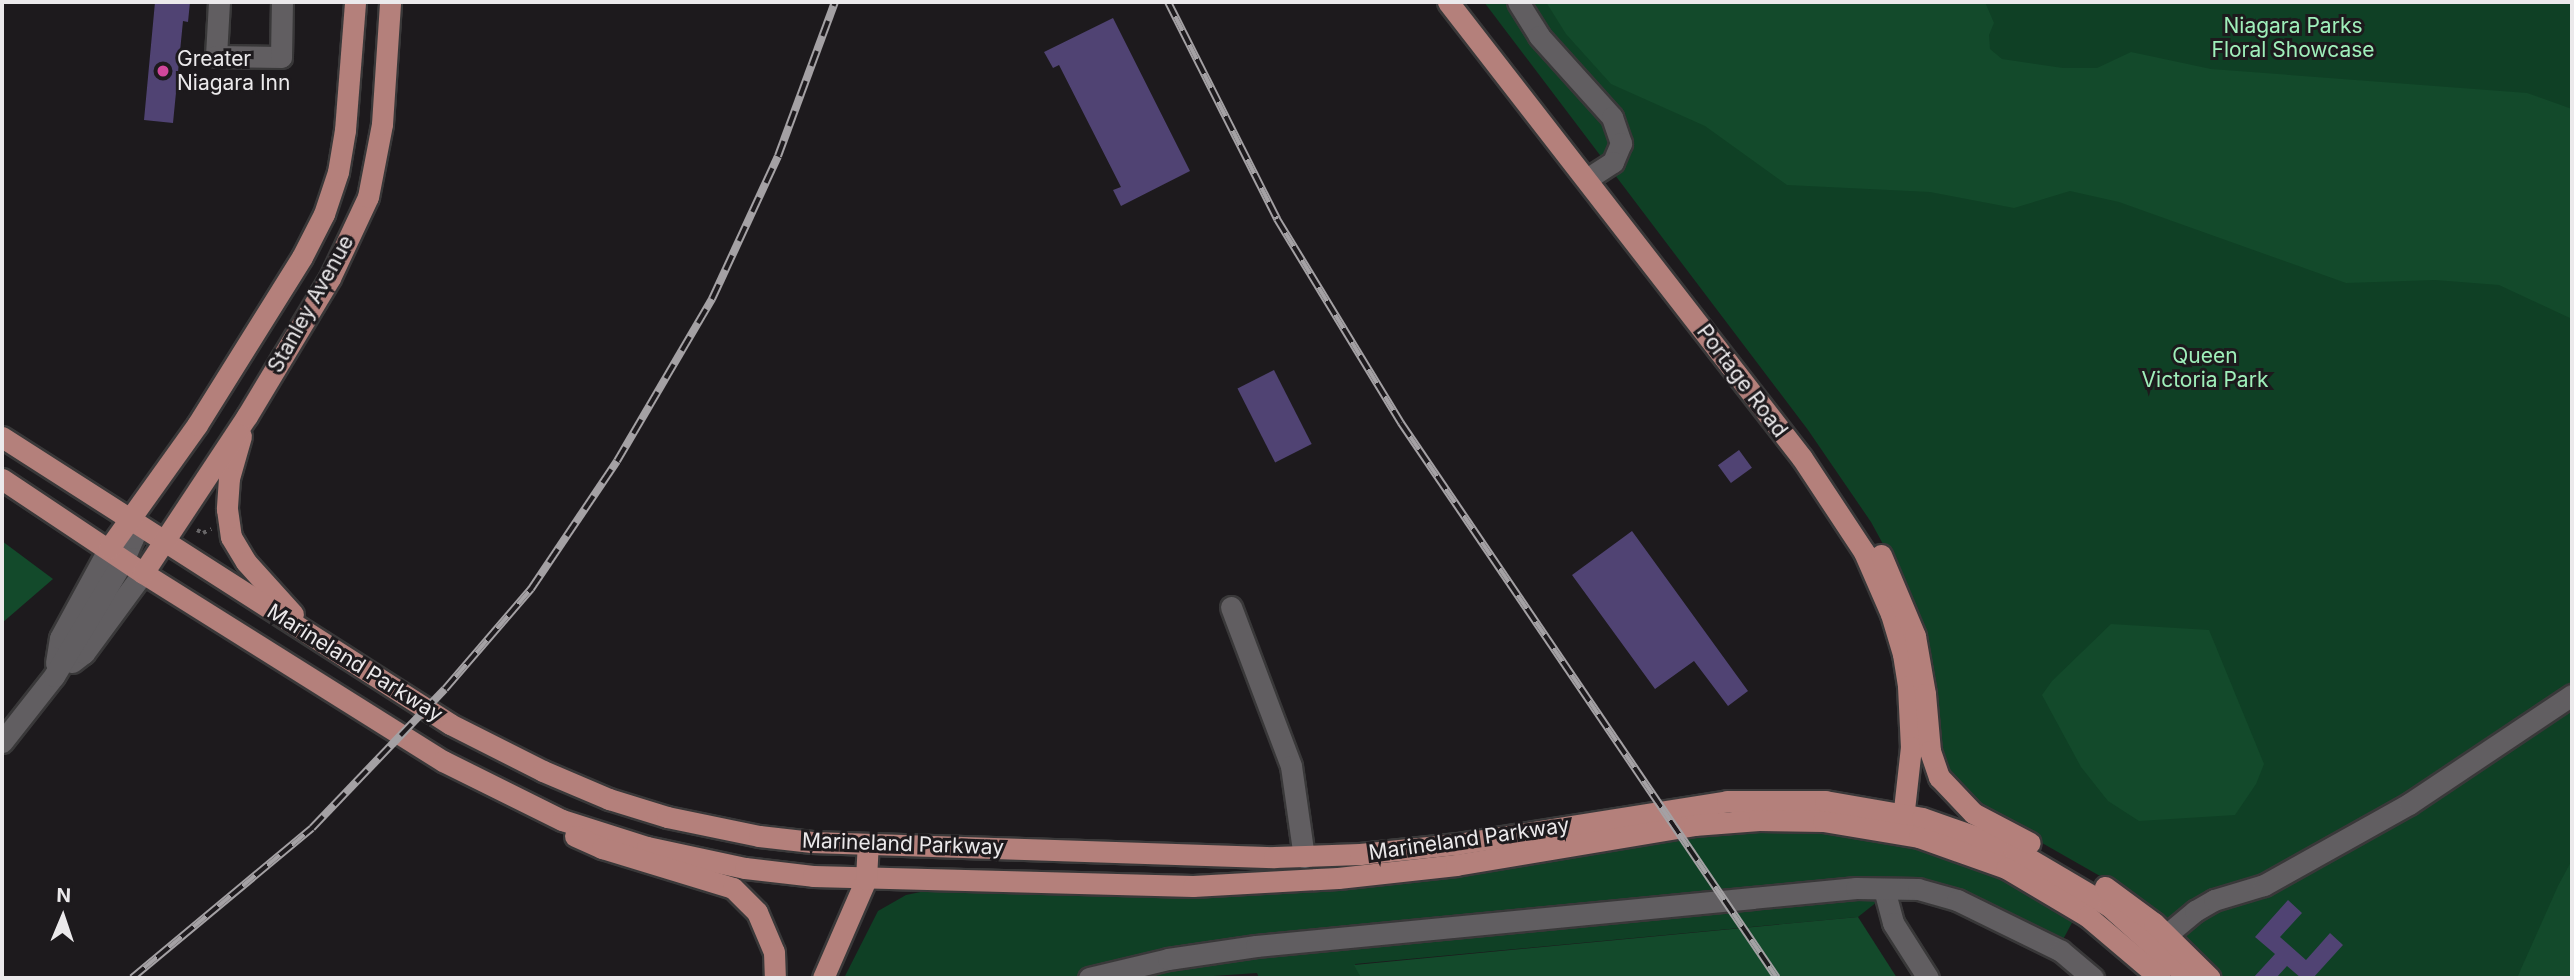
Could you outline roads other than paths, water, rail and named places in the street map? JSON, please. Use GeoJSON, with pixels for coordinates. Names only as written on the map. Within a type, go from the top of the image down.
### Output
{"type":"FeatureCollection","features":[{"type":"Feature","properties":{"kind":"main road","name":"Stanley Avenue"},"geometry":{"type":"LineString","coordinates":[[116,554],[130,520],[197,425],[302,257],[324,214],[338,172],[345,130],[355,2]]}},
{"type":"Feature","properties":{"kind":"main road","name":"Stanley Avenue"},"geometry":{"type":"LineString","coordinates":[[143,573],[247,416],[330,278],[368,197],[382,124],[390,2]]}},
{"type":"Feature","properties":{"kind":"main road","name":"Portage Road"},"geometry":{"type":"LineString","coordinates":[[1448,2],[1776,426],[1841,515],[1864,552],[1891,614],[1903,654],[1910,705],[1911,747],[1903,823]]}},
{"type":"Feature","properties":{"kind":"main road"},"geometry":{"type":"LineString","coordinates":[[247,416],[229,478],[227,509],[231,537],[266,587],[322,643]]}},
{"type":"Feature","properties":{"kind":"main road"},"geometry":{"type":"LineString","coordinates":[[1776,426],[1829,478],[1859,517],[1892,576],[1915,636],[1925,694],[1930,751],[1947,786],[1973,813],[2083,873],[2137,909],[2154,946],[2160,978]]}},
{"type":"Feature","properties":{"kind":"main road","name":"Marineland Parkway"},"geometry":{"type":"LineString","coordinates":[[2,437],[162,542],[450,724],[499,750],[609,799],[667,817],[759,836],[868,844],[1304,857],[1457,844],[1727,801],[1794,799],[1903,823]]}},
{"type":"Feature","properties":{"kind":"main road","name":"Marineland Parkway"},"geometry":{"type":"LineString","coordinates":[[2,479],[143,573],[443,761],[562,820],[648,847],[745,868],[866,879],[1109,886],[1235,884],[1456,865],[1729,822],[1903,823]]}},
{"type":"Feature","properties":{"kind":"main road"},"geometry":{"type":"LineString","coordinates":[[443,761],[524,814],[602,848],[733,887],[757,912],[774,952],[775,978]]}},
{"type":"Feature","properties":{"kind":"main road"},"geometry":{"type":"LineString","coordinates":[[1903,823],[1982,837],[2038,862],[2109,906],[2189,978]]}},
{"type":"Feature","properties":{"kind":"main road"},"geometry":{"type":"LineString","coordinates":[[823,978],[866,879],[868,844]]}},
{"type":"Feature","properties":{"kind":"main road"},"geometry":{"type":"LineString","coordinates":[[2154,946],[2210,978]]}},
{"type":"Feature","properties":{"kind":"street"},"geometry":{"type":"LineString","coordinates":[[219,2],[216,56],[281,57],[282,2]]}},
{"type":"Feature","properties":{"kind":"street"},"geometry":{"type":"LineString","coordinates":[[1518,2],[1539,36],[1612,117],[1621,143],[1613,162],[1587,179]]}},
{"type":"Feature","properties":{"kind":"street"},"geometry":{"type":"LineString","coordinates":[[54,676],[60,638],[116,554]]}},
{"type":"Feature","properties":{"kind":"street"},"geometry":{"type":"LineString","coordinates":[[2,742],[54,676],[84,653],[143,573]]}},
{"type":"Feature","properties":{"kind":"street"},"geometry":{"type":"LineString","coordinates":[[1231,607],[1291,766],[1304,857]]}},
{"type":"Feature","properties":{"kind":"street"},"geometry":{"type":"LineString","coordinates":[[2154,946],[2214,900],[2264,885],[2409,804],[2572,695]]}},
{"type":"Feature","properties":{"kind":"street"},"geometry":{"type":"LineString","coordinates":[[1089,978],[1168,959],[1256,946],[1856,888],[1918,889],[1957,900],[2061,951],[2093,978]]}},
{"type":"Feature","properties":{"kind":"street"},"geometry":{"type":"LineString","coordinates":[[1884,889],[1893,923],[1928,978]]}},
{"type":"Feature","properties":{"kind":"railway"},"geometry":{"type":"LineString","coordinates":[[132,978],[312,828],[445,689],[531,589],[617,461],[712,299],[778,156],[835,2]]}},
{"type":"Feature","properties":{"kind":"railway"},"geometry":{"type":"LineString","coordinates":[[1168,2],[1277,219],[1401,423],[1777,978]]}},
{"type":"Feature","properties":{"kind":"place","name":"Greater Niagara Inn"},"geometry":{"type":"Point","coordinates":[163,71]}},
{"type":"Feature","properties":{"kind":"park label","name":"Niagara Parks Floral Showcase"},"geometry":{"type":"Point","coordinates":[2293,38]}},
{"type":"Feature","properties":{"kind":"park label","name":"Queen Victoria Park"},"geometry":{"type":"Point","coordinates":[2205,368]}}]}
